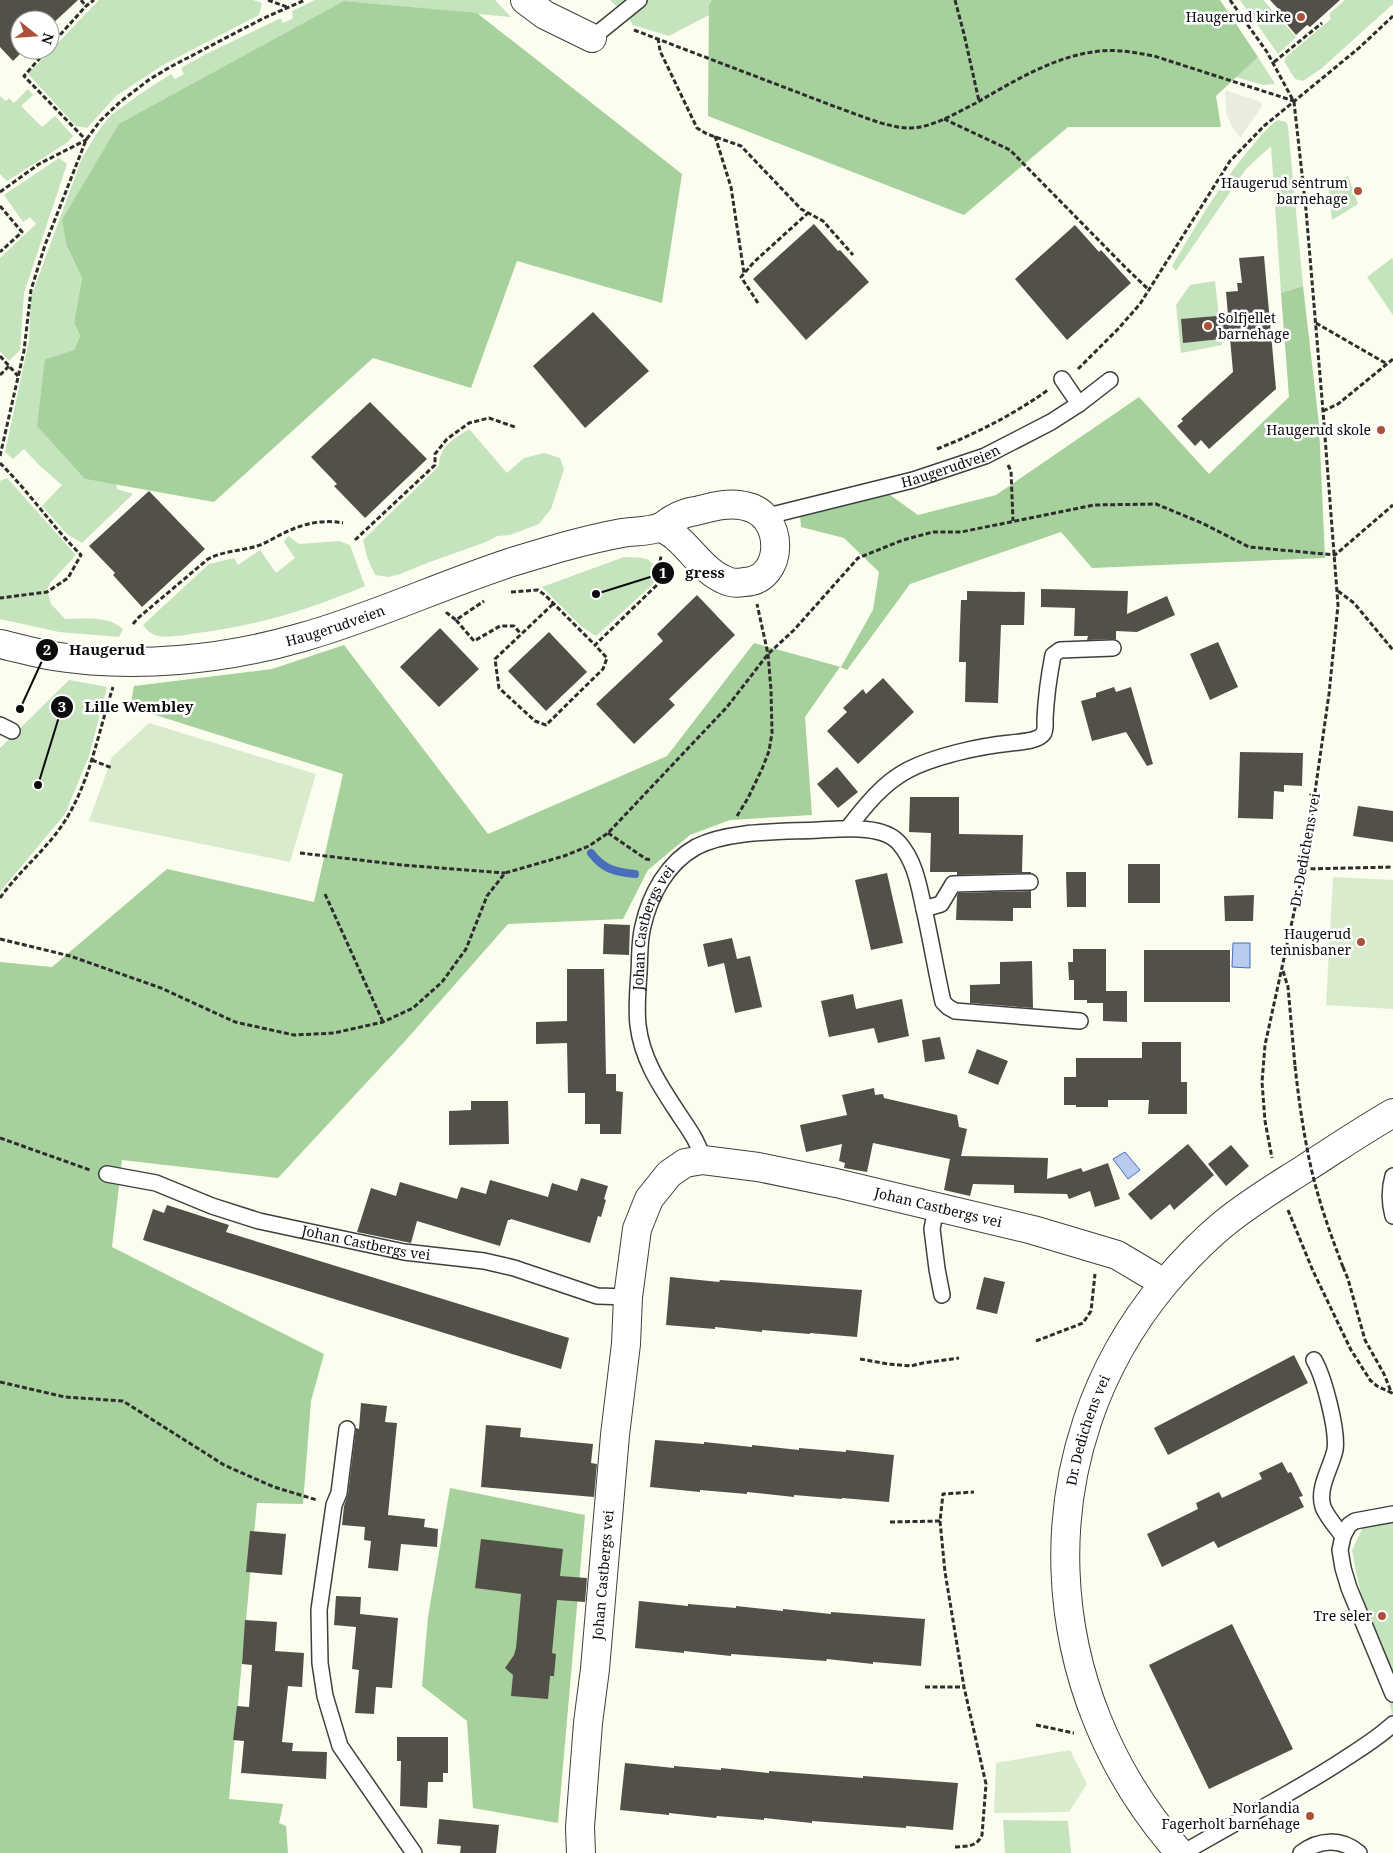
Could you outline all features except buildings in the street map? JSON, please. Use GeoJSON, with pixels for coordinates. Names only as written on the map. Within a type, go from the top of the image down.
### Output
{"type":"FeatureCollection","features":[{"type":"Feature","properties":{"kind":"street"},"geometry":{"type":"LineString","coordinates":[[525,0],[545,15],[592,38]]}},
{"type":"Feature","properties":{"kind":"street","name":"Haugerudveien"},"geometry":{"type":"LineString","coordinates":[[0,644],[54,656],[116,662],[201,658],[260,648],[303,637],[494,568],[560,547],[621,533],[661,540]]}},
{"type":"Feature","properties":{"kind":"street","name":"Dr. Dedichens vei"},"geometry":{"type":"LineString","coordinates":[[1182,1853],[1165,1836],[1127,1781],[1101,1731],[1079,1667],[1066,1596],[1065,1559],[1069,1498],[1083,1437],[1106,1373],[1126,1338],[1164,1283],[1221,1226],[1280,1185],[1393,1113]]}},
{"type":"Feature","properties":{"kind":"street","name":"Johan Castbergs vei"},"geometry":{"type":"LineString","coordinates":[[581,1853],[580,1827],[588,1723],[595,1669],[615,1435],[626,1344],[628,1297],[637,1228],[649,1199],[669,1174],[685,1163],[703,1160],[758,1167],[836,1183],[1033,1230],[1117,1255],[1164,1283]]}},
{"type":"Feature","properties":{"kind":"lane"},"geometry":{"type":"LineString","coordinates":[[592,38],[638,0]]}},
{"type":"Feature","properties":{"kind":"lane"},"geometry":{"type":"LineString","coordinates":[[1062,379],[1079,404]]}},
{"type":"Feature","properties":{"kind":"lane","name":"Haugerudveien"},"geometry":{"type":"LineString","coordinates":[[776,514],[913,480],[985,456],[1051,422],[1079,404],[1110,380]]}},
{"type":"Feature","properties":{"kind":"lane"},"geometry":{"type":"LineString","coordinates":[[848,828],[863,809],[893,778],[910,769],[935,759],[998,744],[1038,738],[1044,732],[1046,688],[1053,654],[1060,650],[1113,648]]}},
{"type":"Feature","properties":{"kind":"lane","name":"Johan Castbergs vei"},"geometry":{"type":"LineString","coordinates":[[703,1160],[699,1145],[654,1076],[644,1053],[638,1024],[642,928],[651,900],[660,881],[674,864],[696,847],[723,838],[748,833],[848,828],[879,831],[898,841],[910,857],[924,908],[943,1002],[948,1007],[955,1011],[982,1015],[1080,1021]]}},
{"type":"Feature","properties":{"kind":"lane"},"geometry":{"type":"LineString","coordinates":[[924,908],[941,904],[953,884],[1030,882]]}},
{"type":"Feature","properties":{"kind":"lane","name":"Johan Castbergs vei"},"geometry":{"type":"LineString","coordinates":[[107,1174],[156,1183],[212,1206],[253,1220],[404,1252],[484,1261],[532,1274],[597,1296],[628,1297]]}},
{"type":"Feature","properties":{"kind":"lane"},"geometry":{"type":"LineString","coordinates":[[1393,1176],[1389,1189],[1393,1216]]}},
{"type":"Feature","properties":{"kind":"lane"},"geometry":{"type":"LineString","coordinates":[[936,1208],[932,1229],[942,1295]]}},
{"type":"Feature","properties":{"kind":"lane"},"geometry":{"type":"LineString","coordinates":[[1314,1360],[1318,1366],[1336,1434],[1335,1450],[1322,1494],[1323,1506],[1343,1536]]}},
{"type":"Feature","properties":{"kind":"lane"},"geometry":{"type":"LineString","coordinates":[[347,1429],[339,1494],[334,1505],[319,1610],[320,1663],[325,1696],[340,1746],[414,1853]]}},
{"type":"Feature","properties":{"kind":"lane"},"geometry":{"type":"LineString","coordinates":[[1393,1514],[1355,1521],[1349,1525],[1343,1536],[1340,1550],[1342,1568],[1349,1588],[1393,1694]]}},
{"type":"Feature","properties":{"kind":"lane"},"geometry":{"type":"LineString","coordinates":[[1182,1853],[1307,1783],[1372,1742],[1393,1724]]}},
{"type":"Feature","properties":{"kind":"lane"},"geometry":{"type":"LineString","coordinates":[[1301,1853],[1310,1846],[1324,1841],[1339,1844],[1359,1853]]}},
{"type":"Feature","properties":{"kind":"path"},"geometry":{"type":"LineString","coordinates":[[81,0],[86,6]]}},
{"type":"Feature","properties":{"kind":"path"},"geometry":{"type":"LineString","coordinates":[[60,35],[86,6],[94,0]]}},
{"type":"Feature","properties":{"kind":"path"},"geometry":{"type":"LineString","coordinates":[[268,0],[288,8]]}},
{"type":"Feature","properties":{"kind":"path"},"geometry":{"type":"LineString","coordinates":[[0,456],[26,342],[31,290],[45,245],[86,140],[100,120],[150,79],[262,19],[305,0]]}},
{"type":"Feature","properties":{"kind":"path"},"geometry":{"type":"LineString","coordinates":[[955,0],[979,101]]}},
{"type":"Feature","properties":{"kind":"path"},"geometry":{"type":"LineString","coordinates":[[1230,0],[1274,62],[1294,102]]}},
{"type":"Feature","properties":{"kind":"path"},"geometry":{"type":"LineString","coordinates":[[930,452],[980,431],[1018,411],[1080,368],[1140,304],[1230,161],[1264,126],[1359,48],[1393,16]]}},
{"type":"Feature","properties":{"kind":"path"},"geometry":{"type":"LineString","coordinates":[[1274,62],[1322,23]]}},
{"type":"Feature","properties":{"kind":"path"},"geometry":{"type":"LineString","coordinates":[[592,38],[634,30],[836,107],[894,126],[910,128],[922,127],[944,118],[1058,61],[1080,54],[1111,50],[1130,51],[1154,56],[1294,102]]}},
{"type":"Feature","properties":{"kind":"path"},"geometry":{"type":"LineString","coordinates":[[658,38],[660,51],[694,124],[703,131],[741,146],[791,199],[808,213],[822,221],[854,255]]}},
{"type":"Feature","properties":{"kind":"path"},"geometry":{"type":"LineString","coordinates":[[38,60],[24,76],[86,140]]}},
{"type":"Feature","properties":{"kind":"path","name":"Dr. Dedichens vei"},"geometry":{"type":"LineString","coordinates":[[1273,1162],[1265,1121],[1262,1082],[1265,1044],[1303,869],[1329,694],[1338,605],[1323,412],[1294,102]]}},
{"type":"Feature","properties":{"kind":"path"},"geometry":{"type":"LineString","coordinates":[[944,118],[1010,150],[1149,290]]}},
{"type":"Feature","properties":{"kind":"path"},"geometry":{"type":"LineString","coordinates":[[715,136],[731,187],[744,273]]}},
{"type":"Feature","properties":{"kind":"path"},"geometry":{"type":"LineString","coordinates":[[0,192],[40,164],[86,140]]}},
{"type":"Feature","properties":{"kind":"path"},"geometry":{"type":"LineString","coordinates":[[0,206],[22,232],[0,252]]}},
{"type":"Feature","properties":{"kind":"path"},"geometry":{"type":"LineString","coordinates":[[758,302],[741,277],[808,213]]}},
{"type":"Feature","properties":{"kind":"path"},"geometry":{"type":"LineString","coordinates":[[1315,323],[1387,364]]}},
{"type":"Feature","properties":{"kind":"path"},"geometry":{"type":"LineString","coordinates":[[0,356],[18,376]]}},
{"type":"Feature","properties":{"kind":"path"},"geometry":{"type":"LineString","coordinates":[[1323,412],[1338,404],[1393,359]]}},
{"type":"Feature","properties":{"kind":"path"},"geometry":{"type":"LineString","coordinates":[[0,375],[9,366]]}},
{"type":"Feature","properties":{"kind":"path"},"geometry":{"type":"LineString","coordinates":[[355,540],[435,465],[435,454],[447,439],[469,423],[489,418],[515,427]]}},
{"type":"Feature","properties":{"kind":"path"},"geometry":{"type":"LineString","coordinates":[[1000,448],[1011,471],[1013,521]]}},
{"type":"Feature","properties":{"kind":"path"},"geometry":{"type":"LineString","coordinates":[[0,463],[15,478],[64,538],[81,555],[68,578],[47,592],[0,598]]}},
{"type":"Feature","properties":{"kind":"path"},"geometry":{"type":"LineString","coordinates":[[300,853],[384,863],[506,873],[564,856],[589,846],[608,834],[727,707],[768,654],[794,630],[858,558],[903,540],[933,532],[961,532],[1094,505],[1156,504],[1202,523],[1249,548],[1335,555],[1393,505]]}},
{"type":"Feature","properties":{"kind":"path"},"geometry":{"type":"LineString","coordinates":[[133,624],[208,559],[217,554],[260,545],[294,528],[314,523],[329,520],[343,523]]}},
{"type":"Feature","properties":{"kind":"path"},"geometry":{"type":"LineString","coordinates":[[595,645],[660,582],[662,574],[660,562],[661,540]]}},
{"type":"Feature","properties":{"kind":"path"},"geometry":{"type":"LineString","coordinates":[[509,592],[538,590],[545,595],[607,658],[603,670],[546,725],[535,721],[499,688],[495,659],[553,604]]}},
{"type":"Feature","properties":{"kind":"path"},"geometry":{"type":"LineString","coordinates":[[1337,590],[1354,603],[1393,650]]}},
{"type":"Feature","properties":{"kind":"path"},"geometry":{"type":"LineString","coordinates":[[723,838],[748,798],[762,769],[769,751],[772,733],[768,654],[755,596]]}},
{"type":"Feature","properties":{"kind":"path"},"geometry":{"type":"LineString","coordinates":[[456,620],[488,599]]}},
{"type":"Feature","properties":{"kind":"path"},"geometry":{"type":"LineString","coordinates":[[439,617],[447,613],[456,620],[474,641],[500,626],[514,626],[521,634]]}},
{"type":"Feature","properties":{"kind":"path"},"geometry":{"type":"LineString","coordinates":[[0,898],[42,851],[63,823],[86,778],[116,679],[116,662]]}},
{"type":"Feature","properties":{"kind":"path"},"geometry":{"type":"LineString","coordinates":[[92,760],[112,768]]}},
{"type":"Feature","properties":{"kind":"path"},"geometry":{"type":"LineString","coordinates":[[608,834],[646,859],[674,864]]}},
{"type":"Feature","properties":{"kind":"path"},"geometry":{"type":"LineString","coordinates":[[1303,869],[1393,867]]}},
{"type":"Feature","properties":{"kind":"path"},"geometry":{"type":"LineString","coordinates":[[0,939],[70,956],[161,988],[235,1022],[294,1035],[334,1033],[383,1022],[412,1008],[442,982],[466,949],[487,896],[506,873]]}},
{"type":"Feature","properties":{"kind":"path"},"geometry":{"type":"LineString","coordinates":[[325,894],[383,1022]]}},
{"type":"Feature","properties":{"kind":"path"},"geometry":{"type":"LineString","coordinates":[[1282,969],[1288,987],[1295,1066],[1312,1172],[1326,1221],[1348,1279],[1365,1340],[1384,1374],[1392,1394]]}},
{"type":"Feature","properties":{"kind":"path"},"geometry":{"type":"LineString","coordinates":[[0,1138],[30,1150],[107,1174]]}},
{"type":"Feature","properties":{"kind":"path"},"geometry":{"type":"LineString","coordinates":[[1286,1206],[1313,1270],[1351,1350],[1370,1380],[1376,1386],[1392,1394]]}},
{"type":"Feature","properties":{"kind":"path"},"geometry":{"type":"LineString","coordinates":[[1036,1341],[1083,1323],[1091,1311],[1095,1272]]}},
{"type":"Feature","properties":{"kind":"path"},"geometry":{"type":"LineString","coordinates":[[860,1359],[911,1366],[959,1358]]}},
{"type":"Feature","properties":{"kind":"path"},"geometry":{"type":"LineString","coordinates":[[0,1382],[65,1398],[123,1400],[224,1465],[274,1487],[334,1505]]}},
{"type":"Feature","properties":{"kind":"path"},"geometry":{"type":"LineString","coordinates":[[955,1848],[974,1845],[980,1841],[986,1784],[964,1687],[945,1572],[940,1521],[944,1494],[974,1492]]}},
{"type":"Feature","properties":{"kind":"path"},"geometry":{"type":"LineString","coordinates":[[890,1522],[940,1521]]}},
{"type":"Feature","properties":{"kind":"path"},"geometry":{"type":"LineString","coordinates":[[925,1687],[964,1687]]}},
{"type":"Feature","properties":{"kind":"path"},"geometry":{"type":"LineString","coordinates":[[1036,1725],[1075,1733]]}},
{"type":"Feature","properties":{"kind":"green space"},"geometry":{"type":"Polygon","coordinates":[[[99,0],[253,0],[262,3],[259,15],[163,65],[116,96],[87,128],[76,126],[28,74],[41,60],[60,60],[60,41],[99,0]]]}},
{"type":"Feature","properties":{"kind":"green space"},"geometry":{"type":"Polygon","coordinates":[[[315,0],[495,0],[511,17],[344,1],[67,248],[82,278],[74,323],[80,336],[74,350],[45,359],[85,479],[116,484],[117,489],[133,494],[82,543],[67,534],[42,506],[62,485],[24,449],[13,459],[5,452],[29,340],[31,297],[82,158],[110,116],[140,94],[171,74],[175,79],[184,74],[181,68],[202,56],[281,18],[283,23],[293,18],[292,11],[315,0]]]}},
{"type":"Feature","properties":{"kind":"green space"},"geometry":{"type":"Polygon","coordinates":[[[610,0],[712,0],[709,5],[709,15],[669,36],[633,25],[629,18],[610,0]]]}},
{"type":"Feature","properties":{"kind":"green space"},"geometry":{"type":"Polygon","coordinates":[[[712,0],[1220,0],[1258,57],[1216,96],[1221,127],[1068,127],[964,215],[708,116],[709,5],[712,0]]]}},
{"type":"Feature","properties":{"kind":"green space"},"geometry":{"type":"Polygon","coordinates":[[[1240,0],[1263,0],[1296,37],[1278,54],[1240,0]]]}},
{"type":"Feature","properties":{"kind":"green space"},"geometry":{"type":"Polygon","coordinates":[[[1345,0],[1393,0],[1393,4],[1322,68],[1303,81],[1295,79],[1284,61],[1287,56],[1331,19],[1329,14],[1345,0]]]}},
{"type":"Feature","properties":{"kind":"green space"},"geometry":{"type":"Polygon","coordinates":[[[344,1],[477,13],[682,174],[662,303],[517,261],[471,388],[373,358],[214,502],[85,479],[37,426],[45,359],[74,350],[80,336],[74,323],[82,278],[67,247],[62,220],[119,124],[344,1]]]}},
{"type":"Feature","properties":{"kind":"green space"},"geometry":{"type":"Polygon","coordinates":[[[1258,57],[1275,84],[1263,85],[1236,77],[1258,57]]]}},
{"type":"Feature","properties":{"kind":"green space"},"geometry":{"type":"Polygon","coordinates":[[[28,89],[33,95],[21,106],[42,127],[55,116],[73,136],[68,142],[7,181],[0,174],[0,96],[6,101],[9,98],[14,103],[28,89]]]}},
{"type":"Feature","properties":{"kind":"green space"},"geometry":{"type":"Polygon","coordinates":[[[1278,120],[1286,122],[1288,126],[1303,286],[1281,293],[1271,146],[1246,169],[1176,271],[1172,266],[1220,188],[1241,159],[1268,128],[1278,120]]]}},
{"type":"Feature","properties":{"kind":"green space"},"geometry":{"type":"Polygon","coordinates":[[[59,158],[67,164],[24,293],[20,350],[9,361],[0,351],[0,258],[36,224],[30,217],[23,222],[4,195],[59,158]]]}},
{"type":"Feature","properties":{"kind":"green space"},"geometry":{"type":"Polygon","coordinates":[[[1348,176],[1358,204],[1332,220],[1328,184],[1348,176]]]}},
{"type":"Feature","properties":{"kind":"green space"},"geometry":{"type":"Polygon","coordinates":[[[1392,258],[1393,260],[1393,315],[1367,277],[1392,258]]]}},
{"type":"Feature","properties":{"kind":"green space"},"geometry":{"type":"Polygon","coordinates":[[[1215,281],[1222,345],[1181,353],[1176,305],[1190,285],[1215,281]]]}},
{"type":"Feature","properties":{"kind":"green space"},"geometry":{"type":"Polygon","coordinates":[[[1303,286],[1319,424],[1325,558],[1092,568],[1061,532],[910,584],[847,670],[840,667],[805,717],[812,815],[730,820],[690,835],[648,870],[623,919],[508,924],[406,1040],[278,1178],[122,1160],[112,1247],[324,1354],[311,1401],[303,1504],[257,1503],[229,1799],[283,1804],[279,1823],[286,1826],[288,1853],[0,1853],[0,962],[52,967],[167,869],[314,902],[343,774],[130,707],[134,686],[272,669],[344,645],[488,834],[667,756],[754,643],[841,667],[873,610],[879,572],[844,538],[801,527],[800,515],[886,492],[918,515],[996,495],[1139,397],[1209,474],[1289,397],[1281,293],[1303,286]]]}},
{"type":"Feature","properties":{"kind":"green space"},"geometry":{"type":"Polygon","coordinates":[[[469,429],[507,473],[524,458],[544,453],[560,458],[564,469],[551,509],[539,524],[510,535],[497,536],[486,542],[400,574],[388,577],[375,575],[367,557],[363,540],[439,466],[442,453],[448,444],[469,429]]]}},
{"type":"Feature","properties":{"kind":"green space"},"geometry":{"type":"Polygon","coordinates":[[[7,478],[76,555],[50,583],[47,590],[51,604],[65,619],[96,619],[117,625],[123,629],[119,637],[59,632],[0,619],[0,481],[7,478]]]}},
{"type":"Feature","properties":{"kind":"green space"},"geometry":{"type":"Polygon","coordinates":[[[288,536],[299,544],[339,541],[350,545],[365,586],[283,616],[219,630],[162,637],[152,633],[143,625],[209,564],[234,558],[238,565],[260,550],[276,573],[295,558],[284,542],[288,536]]]}},
{"type":"Feature","properties":{"kind":"green space"},"geometry":{"type":"Polygon","coordinates":[[[624,557],[644,558],[652,563],[658,572],[653,584],[596,636],[582,627],[542,587],[624,557]]]}},
{"type":"Feature","properties":{"kind":"green space"},"geometry":{"type":"Polygon","coordinates":[[[69,680],[107,687],[89,756],[65,814],[0,892],[0,748],[69,680]]]}},
{"type":"Feature","properties":{"kind":"green space"},"geometry":{"type":"Polygon","coordinates":[[[149,723],[316,774],[290,862],[89,821],[112,757],[149,723]]]}},
{"type":"Feature","properties":{"kind":"green space","name":"Haugerud tennisbaner"},"geometry":{"type":"Polygon","coordinates":[[[1333,877],[1393,880],[1393,1009],[1326,1005],[1333,877]]]}},
{"type":"Feature","properties":{"kind":"green space"},"geometry":{"type":"Polygon","coordinates":[[[450,1488],[585,1515],[558,1823],[473,1808],[467,1721],[422,1686],[428,1617],[450,1488]]]}},
{"type":"Feature","properties":{"kind":"green space"},"geometry":{"type":"Polygon","coordinates":[[[1393,1523],[1393,1717],[1357,1577],[1352,1550],[1363,1527],[1393,1523]]]}},
{"type":"Feature","properties":{"kind":"green space"},"geometry":{"type":"Polygon","coordinates":[[[1070,1750],[1087,1784],[1069,1812],[994,1813],[996,1763],[1070,1750]]]}},
{"type":"Feature","properties":{"kind":"green space"},"geometry":{"type":"Polygon","coordinates":[[[1003,1820],[1068,1821],[1071,1853],[1005,1853],[1003,1820]]]}},
{"type":"Feature","properties":{"kind":"shaded area"},"geometry":{"type":"Polygon","coordinates":[[[1225,90],[1261,102],[1262,106],[1240,138],[1226,113],[1225,90]]]}},
{"type":"Feature","properties":{"kind":"water"},"geometry":{"type":"Polygon","coordinates":[[[1233,943],[1250,943],[1250,968],[1232,967],[1233,943]]]}},
{"type":"Feature","properties":{"kind":"water"},"geometry":{"type":"Polygon","coordinates":[[[1125,1152],[1140,1170],[1128,1179],[1113,1159],[1125,1152]]]}},
{"type":"Feature","properties":{"kind":"waterway"},"geometry":{"type":"LineString","coordinates":[[591,853],[600,863],[610,869],[635,874]]}},
{"type":"Feature","properties":{"kind":"place","name":"Haugerud kirke"},"geometry":{"type":"Point","coordinates":[1301,17]}},
{"type":"Feature","properties":{"kind":"place","name":"Haugerud sentrum barnehage"},"geometry":{"type":"Point","coordinates":[1358,191]}},
{"type":"Feature","properties":{"kind":"place","name":"Solfjellet barnehage"},"geometry":{"type":"Point","coordinates":[1208,326]}},
{"type":"Feature","properties":{"kind":"place","name":"Haugerud skole"},"geometry":{"type":"Point","coordinates":[1381,430]}},
{"type":"Feature","properties":{"kind":"place","name":"gress"},"geometry":{"type":"Point","coordinates":[596,594]}},
{"type":"Feature","properties":{"kind":"place","name":"Haugerud"},"geometry":{"type":"Point","coordinates":[20,709]}},
{"type":"Feature","properties":{"kind":"place","name":"Lille Wembley"},"geometry":{"type":"Point","coordinates":[38,785]}},
{"type":"Feature","properties":{"kind":"place","name":"Haugerud tennisbaner"},"geometry":{"type":"Point","coordinates":[1361,942]}},
{"type":"Feature","properties":{"kind":"place","name":"Tre seler"},"geometry":{"type":"Point","coordinates":[1382,1616]}},
{"type":"Feature","properties":{"kind":"place","name":"Norlandia Fagerholt barnehage"},"geometry":{"type":"Point","coordinates":[1310,1816]}}]}
